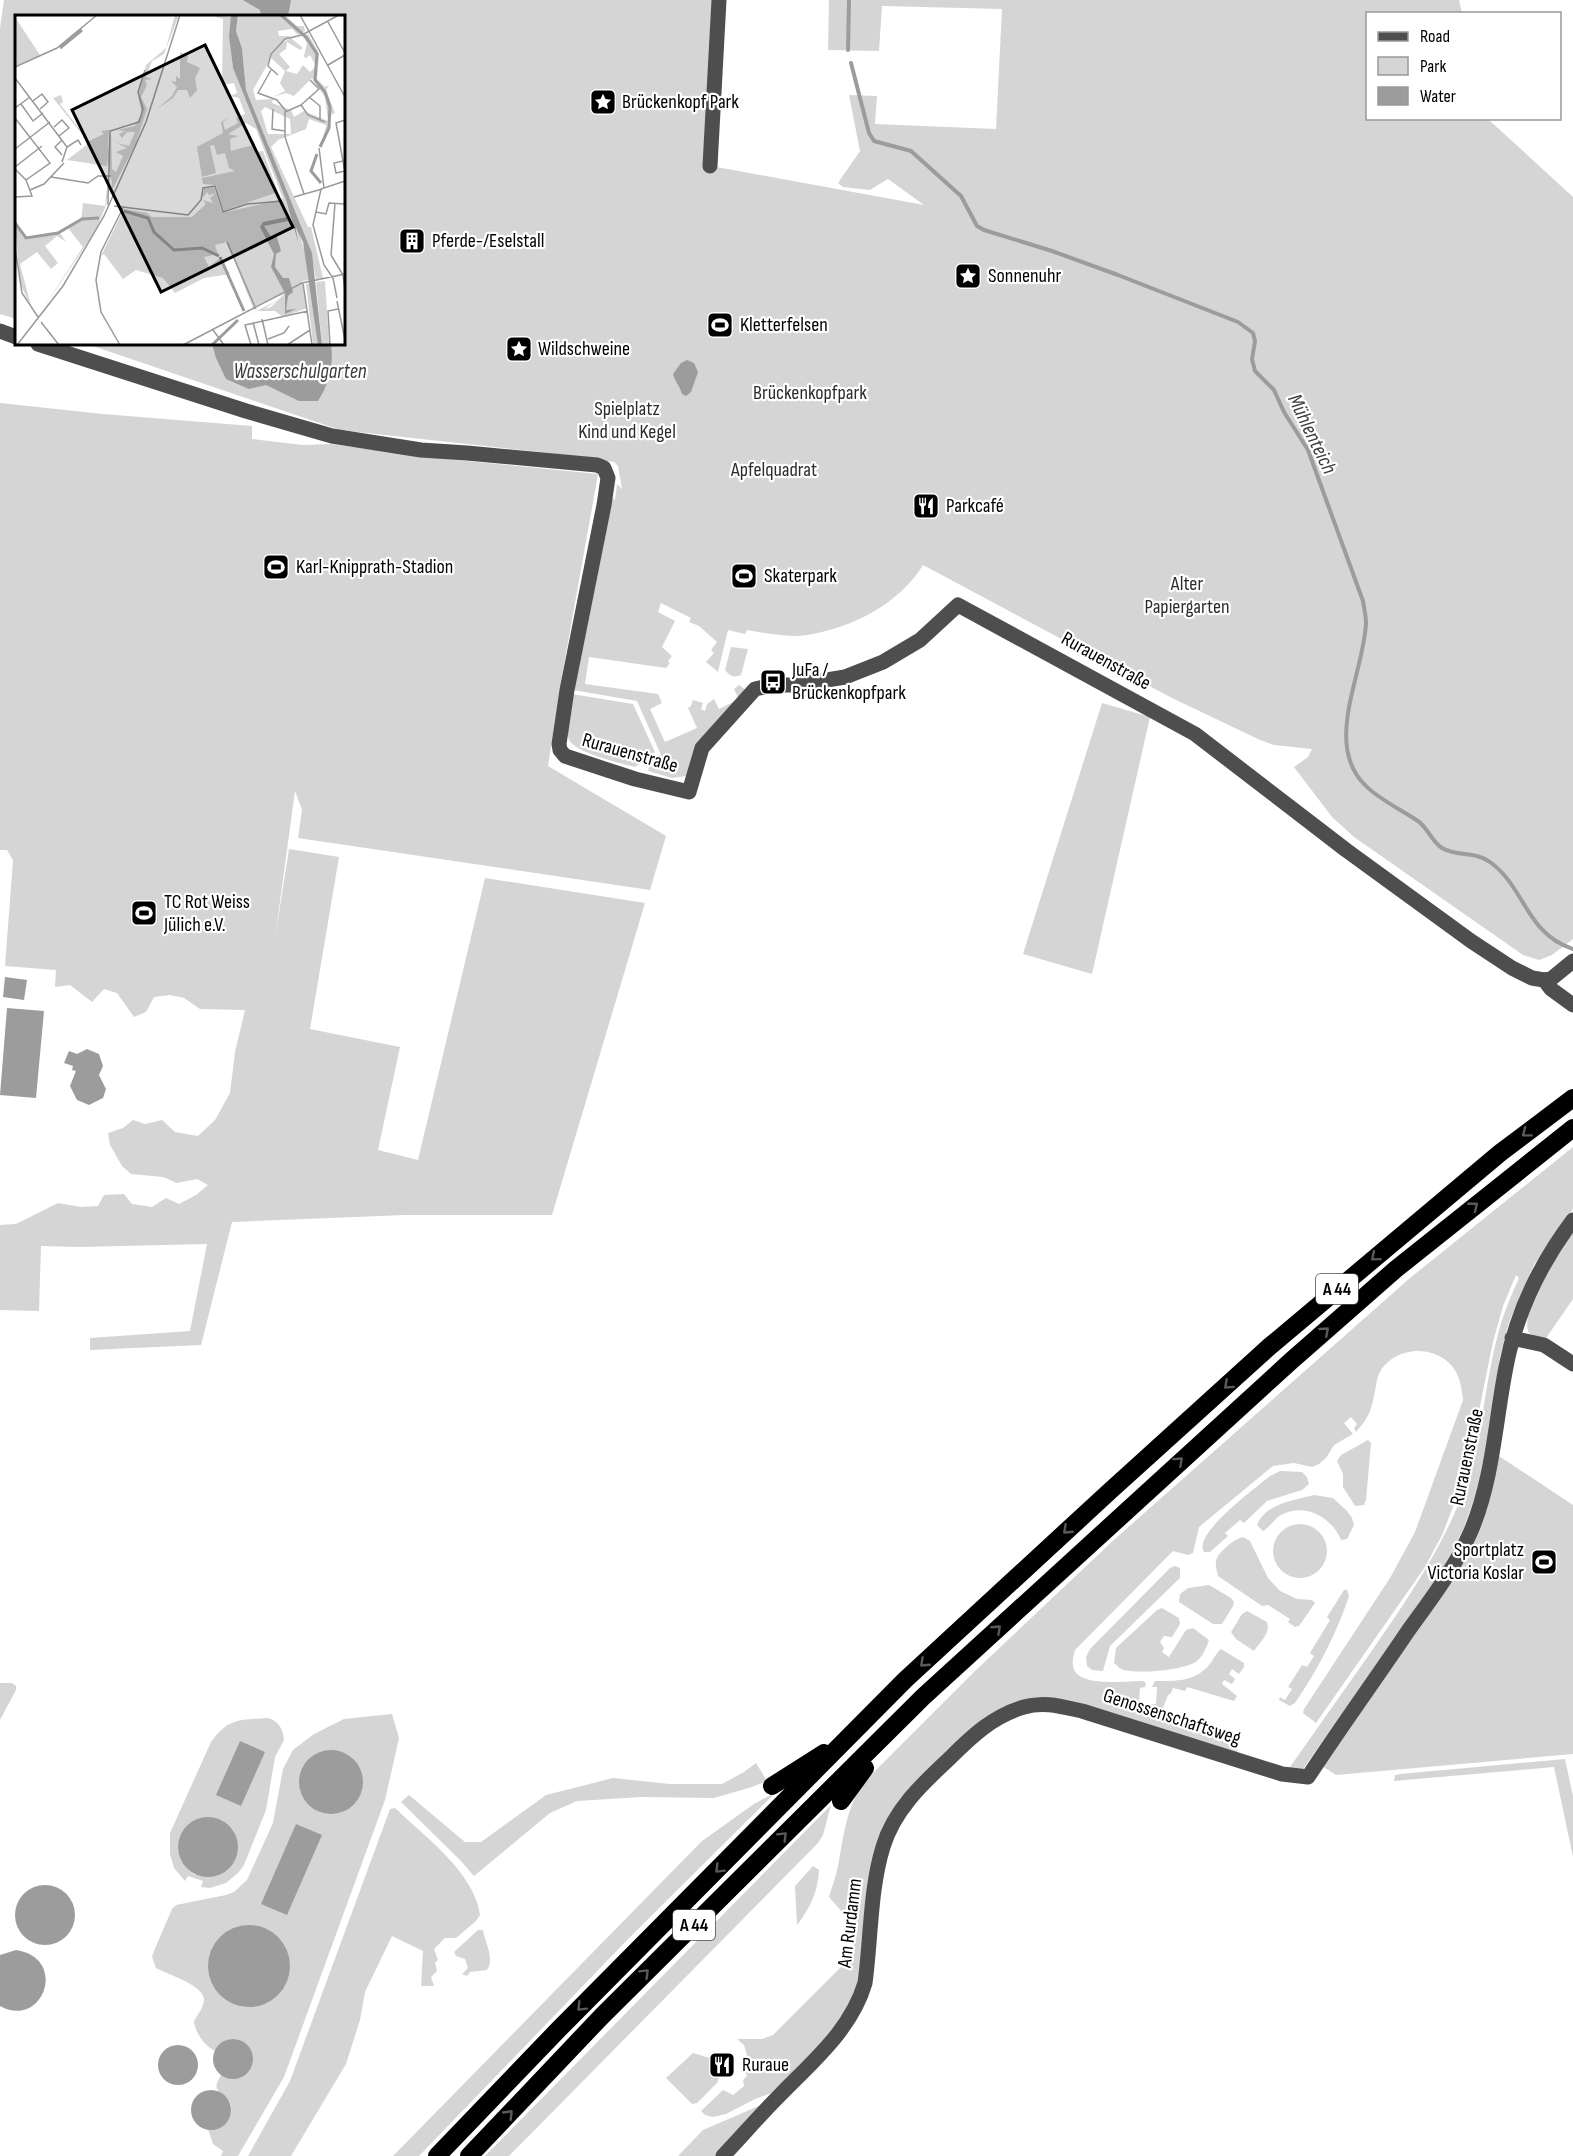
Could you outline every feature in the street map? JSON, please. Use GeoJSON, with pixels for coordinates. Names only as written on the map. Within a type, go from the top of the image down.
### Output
{"type":"FeatureCollection","features":[{"type":"Feature","properties":{"kind":"highway","name":"A 44"},"geometry":{"type":"LineString","coordinates":[[437,2156],[558,2030],[922,1664],[1101,1498],[1269,1347],[1500,1153],[1573,1098]]}},
{"type":"Feature","properties":{"kind":"highway","name":"A 44"},"geometry":{"type":"LineString","coordinates":[[469,2156],[602,2016],[923,1697],[1291,1361],[1396,1269],[1573,1128]]}},
{"type":"Feature","properties":{"kind":"highway"},"geometry":{"type":"LineString","coordinates":[[842,1801],[923,1697]]}},
{"type":"Feature","properties":{"kind":"highway"},"geometry":{"type":"LineString","coordinates":[[772,1786],[849,1738]]}},
{"type":"Feature","properties":{"kind":"street"},"geometry":{"type":"LineString","coordinates":[[710,166],[718,0]]}},
{"type":"Feature","properties":{"kind":"street"},"geometry":{"type":"LineString","coordinates":[[0,331],[15,336]]}},
{"type":"Feature","properties":{"kind":"street","name":"Rurauenstraße"},"geometry":{"type":"LineString","coordinates":[[41,345],[246,411],[332,436],[421,450],[597,465],[604,468],[608,478],[604,505],[558,744],[565,756],[635,779],[689,792],[702,748],[755,689],[845,677],[883,662],[920,640],[958,605],[1195,734],[1346,850],[1471,941],[1532,978],[1544,980],[1551,989],[1573,1005]]}},
{"type":"Feature","properties":{"kind":"street"},"geometry":{"type":"LineString","coordinates":[[1544,980],[1551,979],[1573,961]]}},
{"type":"Feature","properties":{"kind":"street","name":"Rurauenstraße"},"geometry":{"type":"LineString","coordinates":[[1308,1777],[1447,1575],[1470,1533],[1482,1502],[1493,1455],[1505,1369],[1512,1338],[1534,1282],[1555,1244],[1573,1220]]}},
{"type":"Feature","properties":{"kind":"street"},"geometry":{"type":"LineString","coordinates":[[1512,1338],[1544,1345],[1573,1364]]}},
{"type":"Feature","properties":{"kind":"street","name":"Genossenschaftsweg"},"geometry":{"type":"LineString","coordinates":[[1023,1707],[1036,1704],[1053,1705],[1082,1711],[1282,1774],[1308,1777]]}},
{"type":"Feature","properties":{"kind":"street","name":"Am Rurdamm"},"geometry":{"type":"LineString","coordinates":[[723,2156],[825,2048],[852,2016],[865,1983],[883,1847],[888,1833],[913,1793],[984,1726],[1023,1707]]}},
{"type":"Feature","properties":{"kind":"green space"},"geometry":{"type":"Polygon","coordinates":[[[4,0],[714,0],[706,165],[924,205],[888,179],[870,190],[843,187],[838,183],[860,151],[849,95],[877,96],[875,124],[996,129],[1002,9],[882,6],[879,51],[828,50],[829,0],[1459,0],[1462,12],[1366,12],[1366,120],[1489,120],[1573,197],[1573,939],[1552,955],[1539,960],[1523,955],[1354,837],[1332,817],[1294,767],[1308,757],[1312,749],[1274,745],[1260,740],[1172,698],[923,565],[913,579],[888,602],[841,627],[799,636],[747,630],[745,634],[728,630],[718,672],[706,662],[714,653],[711,650],[717,642],[699,626],[689,622],[691,618],[661,603],[658,612],[675,621],[662,647],[672,656],[666,668],[589,657],[585,684],[658,694],[662,703],[650,709],[665,742],[697,728],[688,708],[693,700],[703,703],[701,709],[705,711],[707,704],[714,699],[719,709],[739,699],[734,689],[739,685],[746,690],[687,776],[672,778],[648,771],[650,762],[661,755],[637,701],[573,690],[612,497],[615,500],[617,484],[622,489],[618,466],[614,462],[340,430],[90,345],[345,345],[345,15],[15,15],[15,319],[0,314],[0,28],[4,0]]]}},
{"type":"Feature","properties":{"kind":"green space"},"geometry":{"type":"Polygon","coordinates":[[[0,403],[252,426],[252,439],[303,445],[331,444],[426,457],[598,474],[548,766],[666,836],[650,890],[298,838],[302,810],[295,791],[275,938],[289,849],[339,857],[310,1029],[400,1047],[378,1150],[418,1160],[485,878],[645,903],[552,1215],[405,1215],[232,1222],[201,1345],[90,1350],[90,1338],[190,1331],[207,1244],[41,1246],[39,1311],[0,1310],[0,1225],[16,1224],[58,1203],[81,1207],[98,1206],[104,1195],[124,1194],[132,1204],[152,1207],[166,1198],[179,1204],[208,1185],[197,1179],[177,1183],[163,1177],[131,1174],[122,1166],[110,1145],[108,1133],[123,1128],[133,1120],[145,1124],[162,1120],[175,1132],[198,1136],[215,1120],[230,1093],[235,1052],[245,1010],[200,1009],[184,998],[170,995],[154,997],[146,1012],[134,1017],[117,993],[104,989],[92,1002],[70,985],[55,987],[56,970],[5,966],[13,860],[7,850],[0,850],[0,403]]]}},
{"type":"Feature","properties":{"kind":"green space"},"geometry":{"type":"Polygon","coordinates":[[[731,647],[748,649],[741,675],[738,676],[732,676],[725,670],[731,647]]]}},
{"type":"Feature","properties":{"kind":"green space"},"geometry":{"type":"Polygon","coordinates":[[[572,694],[633,704],[655,752],[635,767],[597,756],[577,747],[568,737],[572,694]]]}},
{"type":"Feature","properties":{"kind":"green space"},"geometry":{"type":"Polygon","coordinates":[[[1102,703],[1150,717],[1092,974],[1023,954],[1102,703]]]}},
{"type":"Feature","properties":{"kind":"green space"},"geometry":{"type":"Polygon","coordinates":[[[1573,1147],[1573,1209],[1534,1265],[1509,1322],[1500,1356],[1485,1458],[1478,1488],[1463,1530],[1442,1570],[1303,1769],[1285,1771],[1398,1613],[1423,1574],[1455,1512],[1475,1453],[1499,1330],[1519,1278],[1516,1275],[1503,1306],[1493,1342],[1467,1470],[1443,1533],[1425,1567],[1316,1723],[1303,1713],[1304,1709],[1390,1578],[1415,1532],[1463,1400],[1457,1373],[1444,1359],[1429,1352],[1411,1351],[1388,1362],[1378,1376],[1368,1415],[1356,1432],[1354,1428],[1357,1424],[1351,1417],[1344,1423],[1353,1434],[1334,1445],[1319,1464],[1312,1467],[1294,1463],[1273,1466],[1199,1527],[1193,1553],[1188,1555],[1173,1551],[1075,1650],[1073,1665],[1082,1677],[1102,1682],[1143,1681],[1146,1683],[1145,1687],[1140,1688],[1139,1703],[1143,1705],[1156,1704],[1157,1687],[1152,1687],[1155,1681],[1191,1678],[1203,1671],[1221,1649],[1244,1663],[1239,1674],[1232,1669],[1229,1674],[1235,1679],[1232,1684],[1224,1680],[1222,1684],[1237,1696],[1234,1701],[1187,1687],[1185,1691],[1173,1688],[1163,1708],[1170,1712],[1171,1720],[1182,1726],[1194,1724],[1202,1726],[1239,1741],[1237,1752],[1084,1706],[1043,1697],[1032,1697],[1021,1702],[892,1818],[865,1967],[850,2013],[774,2092],[726,2114],[713,2117],[705,2115],[701,2111],[723,2090],[733,2095],[744,2086],[743,2080],[747,2076],[741,2061],[747,2055],[744,2045],[737,2039],[762,2039],[773,2035],[854,1954],[849,1923],[829,1897],[849,1812],[864,1782],[976,1670],[1116,1538],[1410,1278],[1573,1147]]]}},
{"type":"Feature","properties":{"kind":"green space"},"geometry":{"type":"Polygon","coordinates":[[[1573,1232],[1573,1299],[1544,1341],[1529,1333],[1527,1323],[1529,1310],[1542,1281],[1573,1232]]]}},
{"type":"Feature","properties":{"kind":"green space"},"geometry":{"type":"Polygon","coordinates":[[[1368,1440],[1371,1443],[1366,1500],[1364,1505],[1355,1506],[1343,1487],[1343,1474],[1337,1461],[1341,1455],[1368,1440]]]}},
{"type":"Feature","properties":{"kind":"green space"},"geometry":{"type":"Polygon","coordinates":[[[1499,1456],[1573,1505],[1573,1754],[1336,1775],[1322,1766],[1457,1570],[1499,1456]]]}},
{"type":"Feature","properties":{"kind":"green space"},"geometry":{"type":"Polygon","coordinates":[[[1280,1471],[1302,1472],[1309,1484],[1302,1490],[1267,1501],[1244,1523],[1240,1520],[1225,1533],[1228,1536],[1210,1552],[1204,1552],[1203,1544],[1207,1534],[1216,1523],[1252,1490],[1280,1471]]]}},
{"type":"Feature","properties":{"kind":"green space"},"geometry":{"type":"Polygon","coordinates":[[[1314,1495],[1333,1498],[1347,1511],[1354,1525],[1347,1539],[1341,1540],[1331,1525],[1308,1511],[1290,1511],[1281,1515],[1263,1531],[1257,1525],[1266,1512],[1273,1508],[1289,1501],[1314,1495]]]}},
{"type":"Feature","properties":{"kind":"green space"},"geometry":{"type":"Polygon","coordinates":[[[1295,1524],[1305,1524],[1315,1528],[1323,1536],[1327,1551],[1323,1566],[1315,1574],[1305,1578],[1295,1578],[1285,1574],[1277,1566],[1273,1556],[1273,1546],[1277,1536],[1285,1528],[1295,1524]]]}},
{"type":"Feature","properties":{"kind":"green space"},"geometry":{"type":"Polygon","coordinates":[[[1243,1537],[1250,1541],[1268,1578],[1280,1591],[1297,1599],[1312,1600],[1315,1603],[1299,1626],[1295,1627],[1288,1622],[1290,1619],[1268,1605],[1262,1606],[1218,1576],[1217,1557],[1227,1546],[1243,1537]]]}},
{"type":"Feature","properties":{"kind":"green space"},"geometry":{"type":"Polygon","coordinates":[[[1175,1566],[1180,1568],[1180,1578],[1110,1646],[1103,1671],[1092,1670],[1087,1666],[1086,1657],[1090,1649],[1170,1568],[1175,1566]]]}},
{"type":"Feature","properties":{"kind":"green space"},"geometry":{"type":"Polygon","coordinates":[[[1209,1585],[1234,1602],[1222,1624],[1213,1624],[1179,1602],[1180,1594],[1188,1588],[1209,1585]]]}},
{"type":"Feature","properties":{"kind":"green space"},"geometry":{"type":"Polygon","coordinates":[[[1344,1590],[1347,1590],[1349,1596],[1332,1638],[1295,1703],[1290,1706],[1279,1700],[1280,1697],[1285,1700],[1292,1689],[1288,1687],[1302,1665],[1307,1667],[1314,1656],[1310,1653],[1330,1620],[1327,1617],[1344,1590]]]}},
{"type":"Feature","properties":{"kind":"green space"},"geometry":{"type":"Polygon","coordinates":[[[1162,1608],[1179,1618],[1180,1624],[1172,1637],[1164,1636],[1160,1642],[1164,1648],[1162,1652],[1169,1657],[1186,1630],[1193,1628],[1209,1640],[1201,1657],[1191,1664],[1172,1669],[1137,1672],[1120,1669],[1114,1663],[1116,1648],[1162,1608]]]}},
{"type":"Feature","properties":{"kind":"green space"},"geometry":{"type":"Polygon","coordinates":[[[1247,1611],[1267,1622],[1268,1626],[1268,1630],[1254,1651],[1236,1639],[1231,1632],[1242,1614],[1247,1611]]]}},
{"type":"Feature","properties":{"kind":"green space"},"geometry":{"type":"Polygon","coordinates":[[[0,1683],[12,1683],[16,1686],[16,1690],[0,1720],[0,1683]]]}},
{"type":"Feature","properties":{"kind":"green space"},"geometry":{"type":"Polygon","coordinates":[[[392,1714],[399,1738],[385,1800],[284,2077],[238,2156],[221,2156],[223,2151],[213,2144],[208,2129],[219,2126],[227,2120],[231,2105],[218,2090],[217,2084],[221,2075],[231,2079],[242,2077],[218,2047],[215,2051],[211,2049],[196,2030],[194,2021],[203,2005],[202,1994],[184,1981],[156,1968],[152,1957],[154,1951],[172,1909],[176,1905],[226,1895],[234,1892],[247,1880],[273,1823],[283,1769],[293,1750],[314,1734],[344,1719],[392,1714]]]}},
{"type":"Feature","properties":{"kind":"green space"},"geometry":{"type":"Polygon","coordinates":[[[268,1718],[278,1723],[284,1740],[275,1757],[266,1810],[244,1865],[226,1883],[210,1888],[201,1887],[203,1881],[188,1876],[185,1881],[174,1868],[170,1854],[170,1833],[211,1742],[229,1724],[242,1720],[268,1718]],[[209,1817],[180,1836],[178,1848],[180,1858],[186,1868],[195,1875],[234,1831],[223,1821],[209,1817]]]}},
{"type":"Feature","properties":{"kind":"green space"},"geometry":{"type":"Polygon","coordinates":[[[1565,1759],[1573,1796],[1573,1857],[1554,1767],[1394,1781],[1395,1775],[1400,1774],[1565,1759]]]}},
{"type":"Feature","properties":{"kind":"green space"},"geometry":{"type":"Polygon","coordinates":[[[756,1763],[767,1781],[714,1798],[642,1797],[577,1801],[550,1813],[474,1876],[401,1802],[409,1795],[465,1842],[481,1842],[546,1795],[613,1778],[670,1784],[722,1784],[756,1763]]]}},
{"type":"Feature","properties":{"kind":"green space"},"geometry":{"type":"Polygon","coordinates":[[[776,1792],[630,1937],[419,2156],[393,2156],[702,1841],[754,1804],[776,1792]]]}},
{"type":"Feature","properties":{"kind":"green space"},"geometry":{"type":"Polygon","coordinates":[[[831,1805],[823,1835],[818,1843],[509,2156],[485,2156],[831,1805]]]}},
{"type":"Feature","properties":{"kind":"green space"},"geometry":{"type":"Polygon","coordinates":[[[395,1808],[459,1870],[476,1899],[480,1915],[456,1938],[445,1938],[434,1949],[438,1960],[435,1963],[437,1971],[431,1977],[434,1986],[421,1986],[423,1951],[392,1936],[365,1992],[360,2020],[346,2064],[291,2156],[248,2156],[290,2081],[390,1809],[395,1808]]]}},
{"type":"Feature","properties":{"kind":"green space"},"geometry":{"type":"Polygon","coordinates":[[[813,1866],[819,1870],[815,1892],[806,1913],[797,1925],[795,1886],[813,1866]]]}},
{"type":"Feature","properties":{"kind":"green space"},"geometry":{"type":"Polygon","coordinates":[[[478,1930],[483,1930],[490,1961],[487,1970],[470,1972],[467,1976],[462,1974],[468,1968],[465,1959],[456,1956],[454,1952],[478,1930]]]}},
{"type":"Feature","properties":{"kind":"green space"},"geometry":{"type":"Polygon","coordinates":[[[693,2053],[713,2059],[709,2063],[711,2073],[720,2075],[717,2083],[697,2103],[692,2104],[666,2078],[693,2053]]]}},
{"type":"Feature","properties":{"kind":"green space"},"geometry":{"type":"Polygon","coordinates":[[[761,2105],[719,2156],[678,2156],[703,2130],[761,2105]]]}},
{"type":"Feature","properties":{"kind":"water"},"geometry":{"type":"Polygon","coordinates":[[[243,0],[291,0],[288,15],[261,15],[260,10],[243,0]]]}},
{"type":"Feature","properties":{"kind":"water","name":"Wasserschulgarten"},"geometry":{"type":"Polygon","coordinates":[[[212,345],[331,345],[332,359],[328,381],[318,401],[299,401],[266,385],[249,389],[226,379],[212,345]]]}},
{"type":"Feature","properties":{"kind":"water"},"geometry":{"type":"Polygon","coordinates":[[[687,360],[694,363],[698,372],[691,392],[686,396],[682,394],[673,374],[681,363],[687,360]]]}},
{"type":"Feature","properties":{"kind":"water"},"geometry":{"type":"Polygon","coordinates":[[[5,977],[27,980],[24,1000],[3,997],[5,977]]]}},
{"type":"Feature","properties":{"kind":"water"},"geometry":{"type":"Polygon","coordinates":[[[7,1008],[44,1011],[36,1098],[0,1095],[7,1008]]]}},
{"type":"Feature","properties":{"kind":"water"},"geometry":{"type":"Polygon","coordinates":[[[87,1049],[99,1054],[103,1066],[99,1075],[106,1089],[103,1098],[89,1105],[77,1100],[70,1086],[76,1071],[72,1070],[73,1066],[64,1063],[69,1051],[77,1054],[87,1049]]]}},
{"type":"Feature","properties":{"kind":"water"},"geometry":{"type":"Polygon","coordinates":[[[240,1741],[265,1752],[241,1806],[216,1795],[240,1741]]]}},
{"type":"Feature","properties":{"kind":"water"},"geometry":{"type":"Polygon","coordinates":[[[331,1750],[343,1752],[354,1759],[361,1770],[363,1782],[361,1794],[354,1805],[343,1812],[331,1814],[319,1812],[308,1805],[301,1794],[299,1782],[301,1770],[308,1759],[319,1752],[331,1750]]]}},
{"type":"Feature","properties":{"kind":"water"},"geometry":{"type":"Polygon","coordinates":[[[202,1817],[214,1817],[225,1822],[233,1830],[238,1847],[236,1859],[225,1872],[214,1877],[202,1877],[191,1872],[183,1864],[178,1853],[178,1841],[183,1830],[191,1822],[202,1817]]]}},
{"type":"Feature","properties":{"kind":"water"},"geometry":{"type":"Polygon","coordinates":[[[296,1824],[322,1835],[287,1915],[261,1904],[296,1824]]]}},
{"type":"Feature","properties":{"kind":"water"},"geometry":{"type":"Polygon","coordinates":[[[39,1885],[51,1885],[62,1890],[70,1898],[75,1915],[73,1927],[62,1940],[51,1945],[39,1945],[28,1940],[20,1932],[15,1921],[15,1909],[20,1898],[28,1890],[39,1885]]]}},
{"type":"Feature","properties":{"kind":"water"},"geometry":{"type":"Polygon","coordinates":[[[249,1925],[265,1928],[278,1937],[287,1950],[290,1966],[287,1982],[278,1995],[265,2004],[249,2007],[233,2004],[220,1995],[211,1982],[208,1966],[211,1950],[220,1937],[233,1928],[249,1925]]]}},
{"type":"Feature","properties":{"kind":"water"},"geometry":{"type":"Polygon","coordinates":[[[16,1950],[32,1956],[42,1966],[46,1978],[44,1990],[38,2001],[28,2008],[15,2011],[0,2006],[0,1955],[16,1950]]]}},
{"type":"Feature","properties":{"kind":"water"},"geometry":{"type":"Polygon","coordinates":[[[233,2039],[247,2045],[253,2059],[247,2073],[233,2079],[219,2073],[213,2059],[219,2045],[233,2039]]]}},
{"type":"Feature","properties":{"kind":"water"},"geometry":{"type":"Polygon","coordinates":[[[178,2045],[192,2051],[198,2065],[192,2079],[178,2085],[164,2079],[158,2065],[164,2051],[178,2045]]]}},
{"type":"Feature","properties":{"kind":"water"},"geometry":{"type":"Polygon","coordinates":[[[211,2090],[225,2096],[231,2110],[225,2124],[211,2130],[197,2124],[191,2110],[197,2096],[211,2090]]]}},
{"type":"Feature","properties":{"kind":"waterway","name":"Mühlenteich"},"geometry":{"type":"LineString","coordinates":[[848,50],[849,0]]}},
{"type":"Feature","properties":{"kind":"waterway","name":"Mühlenteich"},"geometry":{"type":"LineString","coordinates":[[851,63],[869,133],[874,141],[911,151],[961,196],[977,226],[1118,275],[1238,322],[1253,333],[1255,341],[1252,359],[1255,371],[1274,390],[1284,412],[1308,450],[1363,601],[1366,623],[1364,643],[1346,729],[1347,749],[1353,768],[1370,790],[1418,821],[1442,848],[1478,856],[1490,862],[1502,872],[1545,933],[1557,942],[1573,949]]}},
{"type":"Feature","properties":{"kind":"place","name":"Brückenkopf Park"},"geometry":{"type":"Point","coordinates":[603,102]}},
{"type":"Feature","properties":{"kind":"place","name":"Pferde-/Eselstall"},"geometry":{"type":"Point","coordinates":[412,241]}},
{"type":"Feature","properties":{"kind":"place","name":"Sonnenuhr"},"geometry":{"type":"Point","coordinates":[968,276]}},
{"type":"Feature","properties":{"kind":"place","name":"Kletterfelsen"},"geometry":{"type":"Point","coordinates":[720,325]}},
{"type":"Feature","properties":{"kind":"place","name":"Wildschweine"},"geometry":{"type":"Point","coordinates":[519,349]}},
{"type":"Feature","properties":{"kind":"place","name":"Parkcafé"},"geometry":{"type":"Point","coordinates":[926,506]}},
{"type":"Feature","properties":{"kind":"place","name":"Karl-Knipprath-Stadion"},"geometry":{"type":"Point","coordinates":[276,567]}},
{"type":"Feature","properties":{"kind":"place","name":"Skaterpark"},"geometry":{"type":"Point","coordinates":[744,576]}},
{"type":"Feature","properties":{"kind":"place","name":"JuFa / Brückenkopfpark"},"geometry":{"type":"Point","coordinates":[773,682]}},
{"type":"Feature","properties":{"kind":"place","name":"TC Rot Weiss Jülich e.V."},"geometry":{"type":"Point","coordinates":[144,913]}},
{"type":"Feature","properties":{"kind":"place","name":"Sportplatz Victoria Koslar"},"geometry":{"type":"Point","coordinates":[1544,1562]}},
{"type":"Feature","properties":{"kind":"place","name":"Ruraue"},"geometry":{"type":"Point","coordinates":[722,2065]}},
{"type":"Feature","properties":{"kind":"park label","name":"Brückenkopfpark"},"geometry":{"type":"Point","coordinates":[810,393]}},
{"type":"Feature","properties":{"kind":"park label","name":"Spielplatz Kind und Kegel"},"geometry":{"type":"Point","coordinates":[627,420]}},
{"type":"Feature","properties":{"kind":"park label","name":"Apfelquadrat"},"geometry":{"type":"Point","coordinates":[774,470]}},
{"type":"Feature","properties":{"kind":"park label","name":"Alter Papiergarten"},"geometry":{"type":"Point","coordinates":[1187,596]}}]}
